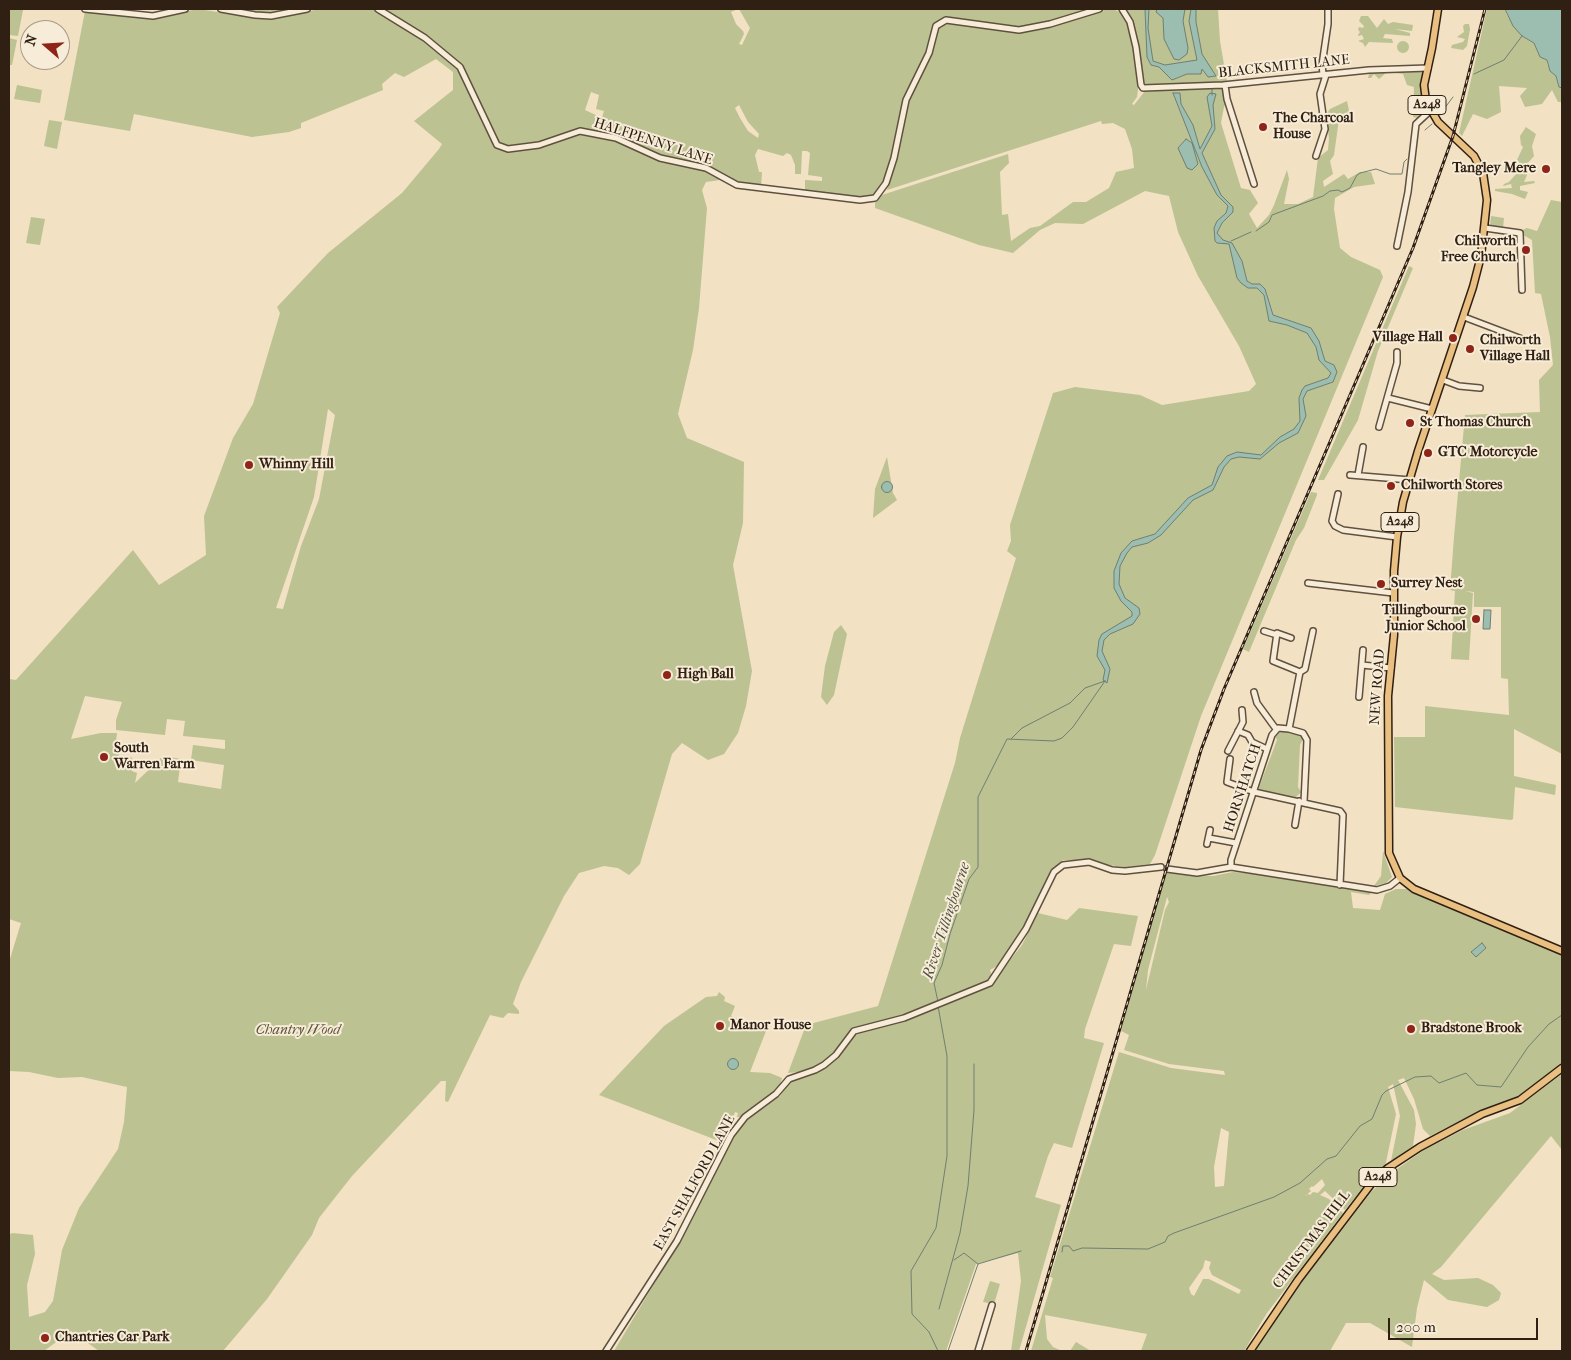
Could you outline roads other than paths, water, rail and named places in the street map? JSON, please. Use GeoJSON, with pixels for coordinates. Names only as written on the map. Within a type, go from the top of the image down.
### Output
{"type":"FeatureCollection","features":[{"type":"Feature","properties":{"kind":"main road","name":"A248"},"geometry":{"type":"LineString","coordinates":[[1430,112],[1424,90],[1438,9]]}},
{"type":"Feature","properties":{"kind":"main road","name":"NEW ROAD"},"geometry":{"type":"LineString","coordinates":[[1400,878],[1391,860],[1388,840],[1387,737],[1394,635],[1393,593],[1397,537],[1410,480],[1464,317],[1481,256],[1487,191],[1483,173],[1474,156],[1430,112]]}},
{"type":"Feature","properties":{"kind":"main road"},"geometry":{"type":"LineString","coordinates":[[1400,878],[1414,889],[1562,951]]}},
{"type":"Feature","properties":{"kind":"main road","name":"CHRISTMAS HILL"},"geometry":{"type":"LineString","coordinates":[[1250,1351],[1298,1280],[1375,1180],[1403,1157],[1420,1147],[1482,1114],[1520,1100],[1562,1068]]}},
{"type":"Feature","properties":{"kind":"street"},"geometry":{"type":"LineString","coordinates":[[85,9],[153,16],[185,9]]}},
{"type":"Feature","properties":{"kind":"street"},"geometry":{"type":"LineString","coordinates":[[221,9],[271,16],[307,9]]}},
{"type":"Feature","properties":{"kind":"street","name":"HALFPENNY LANE"},"geometry":{"type":"LineString","coordinates":[[378,9],[425,38],[460,67],[497,145],[508,149],[539,145],[580,130],[616,138],[660,158],[706,168],[737,185],[773,192],[860,200],[875,198],[886,183],[894,158],[906,100],[929,53],[936,26],[946,20],[1019,30],[1050,24],[1099,9]]}},
{"type":"Feature","properties":{"kind":"street","name":"BLACKSMITH LANE"},"geometry":{"type":"LineString","coordinates":[[1122,9],[1130,22],[1143,88],[1225,85],[1369,70],[1428,68]]}},
{"type":"Feature","properties":{"kind":"street"},"geometry":{"type":"LineString","coordinates":[[1316,156],[1324,129],[1320,94],[1325,74],[1322,65],[1328,24],[1328,9]]}},
{"type":"Feature","properties":{"kind":"street"},"geometry":{"type":"LineString","coordinates":[[1225,85],[1227,98],[1254,184]]}},
{"type":"Feature","properties":{"kind":"street"},"geometry":{"type":"LineString","coordinates":[[1397,246],[1408,192],[1416,124],[1430,112]]}},
{"type":"Feature","properties":{"kind":"street"},"geometry":{"type":"LineString","coordinates":[[1485,228],[1520,233],[1522,290]]}},
{"type":"Feature","properties":{"kind":"street"},"geometry":{"type":"LineString","coordinates":[[1464,317],[1522,339]]}},
{"type":"Feature","properties":{"kind":"street"},"geometry":{"type":"LineString","coordinates":[[1379,428],[1397,363],[1397,352]]}},
{"type":"Feature","properties":{"kind":"street"},"geometry":{"type":"LineString","coordinates":[[1443,380],[1459,386],[1480,388]]}},
{"type":"Feature","properties":{"kind":"street"},"geometry":{"type":"LineString","coordinates":[[1388,398],[1432,409]]}},
{"type":"Feature","properties":{"kind":"street"},"geometry":{"type":"LineString","coordinates":[[1358,475],[1363,447]]}},
{"type":"Feature","properties":{"kind":"street"},"geometry":{"type":"LineString","coordinates":[[1350,475],[1410,480]]}},
{"type":"Feature","properties":{"kind":"street"},"geometry":{"type":"LineString","coordinates":[[1338,494],[1331,525],[1343,530],[1397,537]]}},
{"type":"Feature","properties":{"kind":"street"},"geometry":{"type":"LineString","coordinates":[[1308,583],[1393,593]]}},
{"type":"Feature","properties":{"kind":"street"},"geometry":{"type":"LineString","coordinates":[[1264,631],[1291,638]]}},
{"type":"Feature","properties":{"kind":"street"},"geometry":{"type":"LineString","coordinates":[[1295,825],[1301,802],[1307,740],[1303,733],[1289,729],[1300,672],[1305,669],[1313,631]]}},
{"type":"Feature","properties":{"kind":"street"},"geometry":{"type":"LineString","coordinates":[[1277,635],[1274,661],[1300,672]]}},
{"type":"Feature","properties":{"kind":"street"},"geometry":{"type":"LineString","coordinates":[[1359,697],[1363,650]]}},
{"type":"Feature","properties":{"kind":"street"},"geometry":{"type":"LineString","coordinates":[[1362,665],[1391,668]]}},
{"type":"Feature","properties":{"kind":"street"},"geometry":{"type":"LineString","coordinates":[[1254,692],[1257,703],[1276,729]]}},
{"type":"Feature","properties":{"kind":"street"},"geometry":{"type":"LineString","coordinates":[[1228,751],[1243,722],[1242,710]]}},
{"type":"Feature","properties":{"kind":"street","name":"HORNHATCH"},"geometry":{"type":"LineString","coordinates":[[1231,868],[1236,843],[1267,749],[1276,729],[1289,729]]}},
{"type":"Feature","properties":{"kind":"street"},"geometry":{"type":"LineString","coordinates":[[1238,731],[1248,735],[1252,742],[1267,749]]}},
{"type":"Feature","properties":{"kind":"street"},"geometry":{"type":"LineString","coordinates":[[1230,759],[1227,782],[1254,792],[1336,808],[1342,813],[1340,885]]}},
{"type":"Feature","properties":{"kind":"street"},"geometry":{"type":"LineString","coordinates":[[1210,830],[1208,841],[1236,843]]}},
{"type":"Feature","properties":{"kind":"street","name":"EAST SHALFORD LANE"},"geometry":{"type":"LineString","coordinates":[[606,1351],[677,1241],[731,1135],[745,1117],[776,1094],[789,1079],[824,1065],[836,1055],[854,1031],[904,1018],[934,1007],[993,980],[1026,929],[1054,872],[1063,865],[1072,862],[1089,862],[1112,870],[1125,871],[1161,868]]}},
{"type":"Feature","properties":{"kind":"street"},"geometry":{"type":"LineString","coordinates":[[1167,869],[1197,873],[1231,868],[1377,890],[1390,886],[1400,878]]}},
{"type":"Feature","properties":{"kind":"street"},"geometry":{"type":"LineString","coordinates":[[978,1351],[992,1305]]}},
{"type":"Feature","properties":{"kind":"waterway"},"geometry":{"type":"LineString","coordinates":[[1474,74],[1504,60],[1522,36]]}},
{"type":"Feature","properties":{"kind":"waterway","name":"River Tillingbourne"},"geometry":{"type":"LineString","coordinates":[[1212,87],[1212,95]]}},
{"type":"Feature","properties":{"kind":"waterway"},"geometry":{"type":"LineString","coordinates":[[1441,113],[1453,97]]}},
{"type":"Feature","properties":{"kind":"waterway"},"geometry":{"type":"LineString","coordinates":[[1425,130],[1432,124]]}},
{"type":"Feature","properties":{"kind":"waterway"},"geometry":{"type":"LineString","coordinates":[[1256,231],[1269,222],[1272,215],[1323,196],[1330,191],[1338,190],[1342,192],[1350,188],[1360,173],[1376,169],[1390,174],[1402,174],[1404,162],[1407,159]]}},
{"type":"Feature","properties":{"kind":"waterway"},"geometry":{"type":"LineString","coordinates":[[1231,241],[1251,232]]}},
{"type":"Feature","properties":{"kind":"waterway"},"geometry":{"type":"LineString","coordinates":[[1011,739],[1022,728],[1070,703],[1085,688],[1105,681]]}},
{"type":"Feature","properties":{"kind":"waterway","name":"River Tillingbourne"},"geometry":{"type":"LineString","coordinates":[[938,1002],[934,983],[942,965],[950,934],[969,879],[978,867],[978,797],[1007,739],[1054,741],[1062,738],[1073,727],[1105,681]]}},
{"type":"Feature","properties":{"kind":"waterway","name":"River Tillingbourne"},"geometry":{"type":"LineString","coordinates":[[938,1006],[947,1056],[947,1156],[936,1228],[911,1271],[912,1314],[929,1332],[938,1351]]}},
{"type":"Feature","properties":{"kind":"waterway"},"geometry":{"type":"LineString","coordinates":[[1062,1252],[1063,1246],[1069,1246],[1073,1251],[1082,1248],[1148,1249],[1165,1242],[1168,1236],[1174,1233],[1274,1197],[1300,1183],[1327,1159],[1336,1156],[1360,1126],[1372,1119],[1382,1095],[1386,1091],[1415,1077],[1431,1076],[1439,1083],[1466,1073],[1477,1085],[1501,1087],[1528,1047],[1549,1024],[1562,1015]]}},
{"type":"Feature","properties":{"kind":"waterway"},"geometry":{"type":"LineString","coordinates":[[939,1309],[960,1233],[968,1186],[974,1110],[974,1064]]}},
{"type":"Feature","properties":{"kind":"waterway"},"geometry":{"type":"LineString","coordinates":[[948,1351],[978,1264],[1021,1251]]}},
{"type":"Feature","properties":{"kind":"waterway"},"geometry":{"type":"LineString","coordinates":[[954,1260],[964,1253],[978,1264]]}},
{"type":"Feature","properties":{"kind":"railway"},"geometry":{"type":"LineString","coordinates":[[1026,1351],[1201,750],[1224,689],[1413,248],[1453,136],[1485,9]]}},
{"type":"Feature","properties":{"kind":"place","name":"The Charcoal House"},"geometry":{"type":"Point","coordinates":[1263,127]}},
{"type":"Feature","properties":{"kind":"place","name":"Tangley Mere"},"geometry":{"type":"Point","coordinates":[1546,169]}},
{"type":"Feature","properties":{"kind":"place","name":"Chilworth Free Church"},"geometry":{"type":"Point","coordinates":[1526,250]}},
{"type":"Feature","properties":{"kind":"place","name":"Village Hall"},"geometry":{"type":"Point","coordinates":[1453,338]}},
{"type":"Feature","properties":{"kind":"place","name":"Chilworth Village Hall"},"geometry":{"type":"Point","coordinates":[1470,349]}},
{"type":"Feature","properties":{"kind":"place","name":"St Thomas Church"},"geometry":{"type":"Point","coordinates":[1410,423]}},
{"type":"Feature","properties":{"kind":"place","name":"GTC Motorcycle"},"geometry":{"type":"Point","coordinates":[1428,453]}},
{"type":"Feature","properties":{"kind":"place","name":"Whinny Hill"},"geometry":{"type":"Point","coordinates":[249,465]}},
{"type":"Feature","properties":{"kind":"place","name":"Chilworth Stores"},"geometry":{"type":"Point","coordinates":[1391,486]}},
{"type":"Feature","properties":{"kind":"place","name":"Surrey Nest"},"geometry":{"type":"Point","coordinates":[1381,584]}},
{"type":"Feature","properties":{"kind":"place","name":"Tillingbourne Junior School"},"geometry":{"type":"Point","coordinates":[1476,619]}},
{"type":"Feature","properties":{"kind":"place","name":"High Ball"},"geometry":{"type":"Point","coordinates":[667,675]}},
{"type":"Feature","properties":{"kind":"place","name":"South Warren Farm"},"geometry":{"type":"Point","coordinates":[104,757]}},
{"type":"Feature","properties":{"kind":"place","name":"Manor House"},"geometry":{"type":"Point","coordinates":[720,1026]}},
{"type":"Feature","properties":{"kind":"place","name":"Bradstone Brook"},"geometry":{"type":"Point","coordinates":[1411,1029]}},
{"type":"Feature","properties":{"kind":"place","name":"Chantries Car Park"},"geometry":{"type":"Point","coordinates":[45,1338]}},
{"type":"Feature","properties":{"kind":"park label","name":"Chantry Wood"},"geometry":{"type":"Point","coordinates":[298,1031]}}]}
